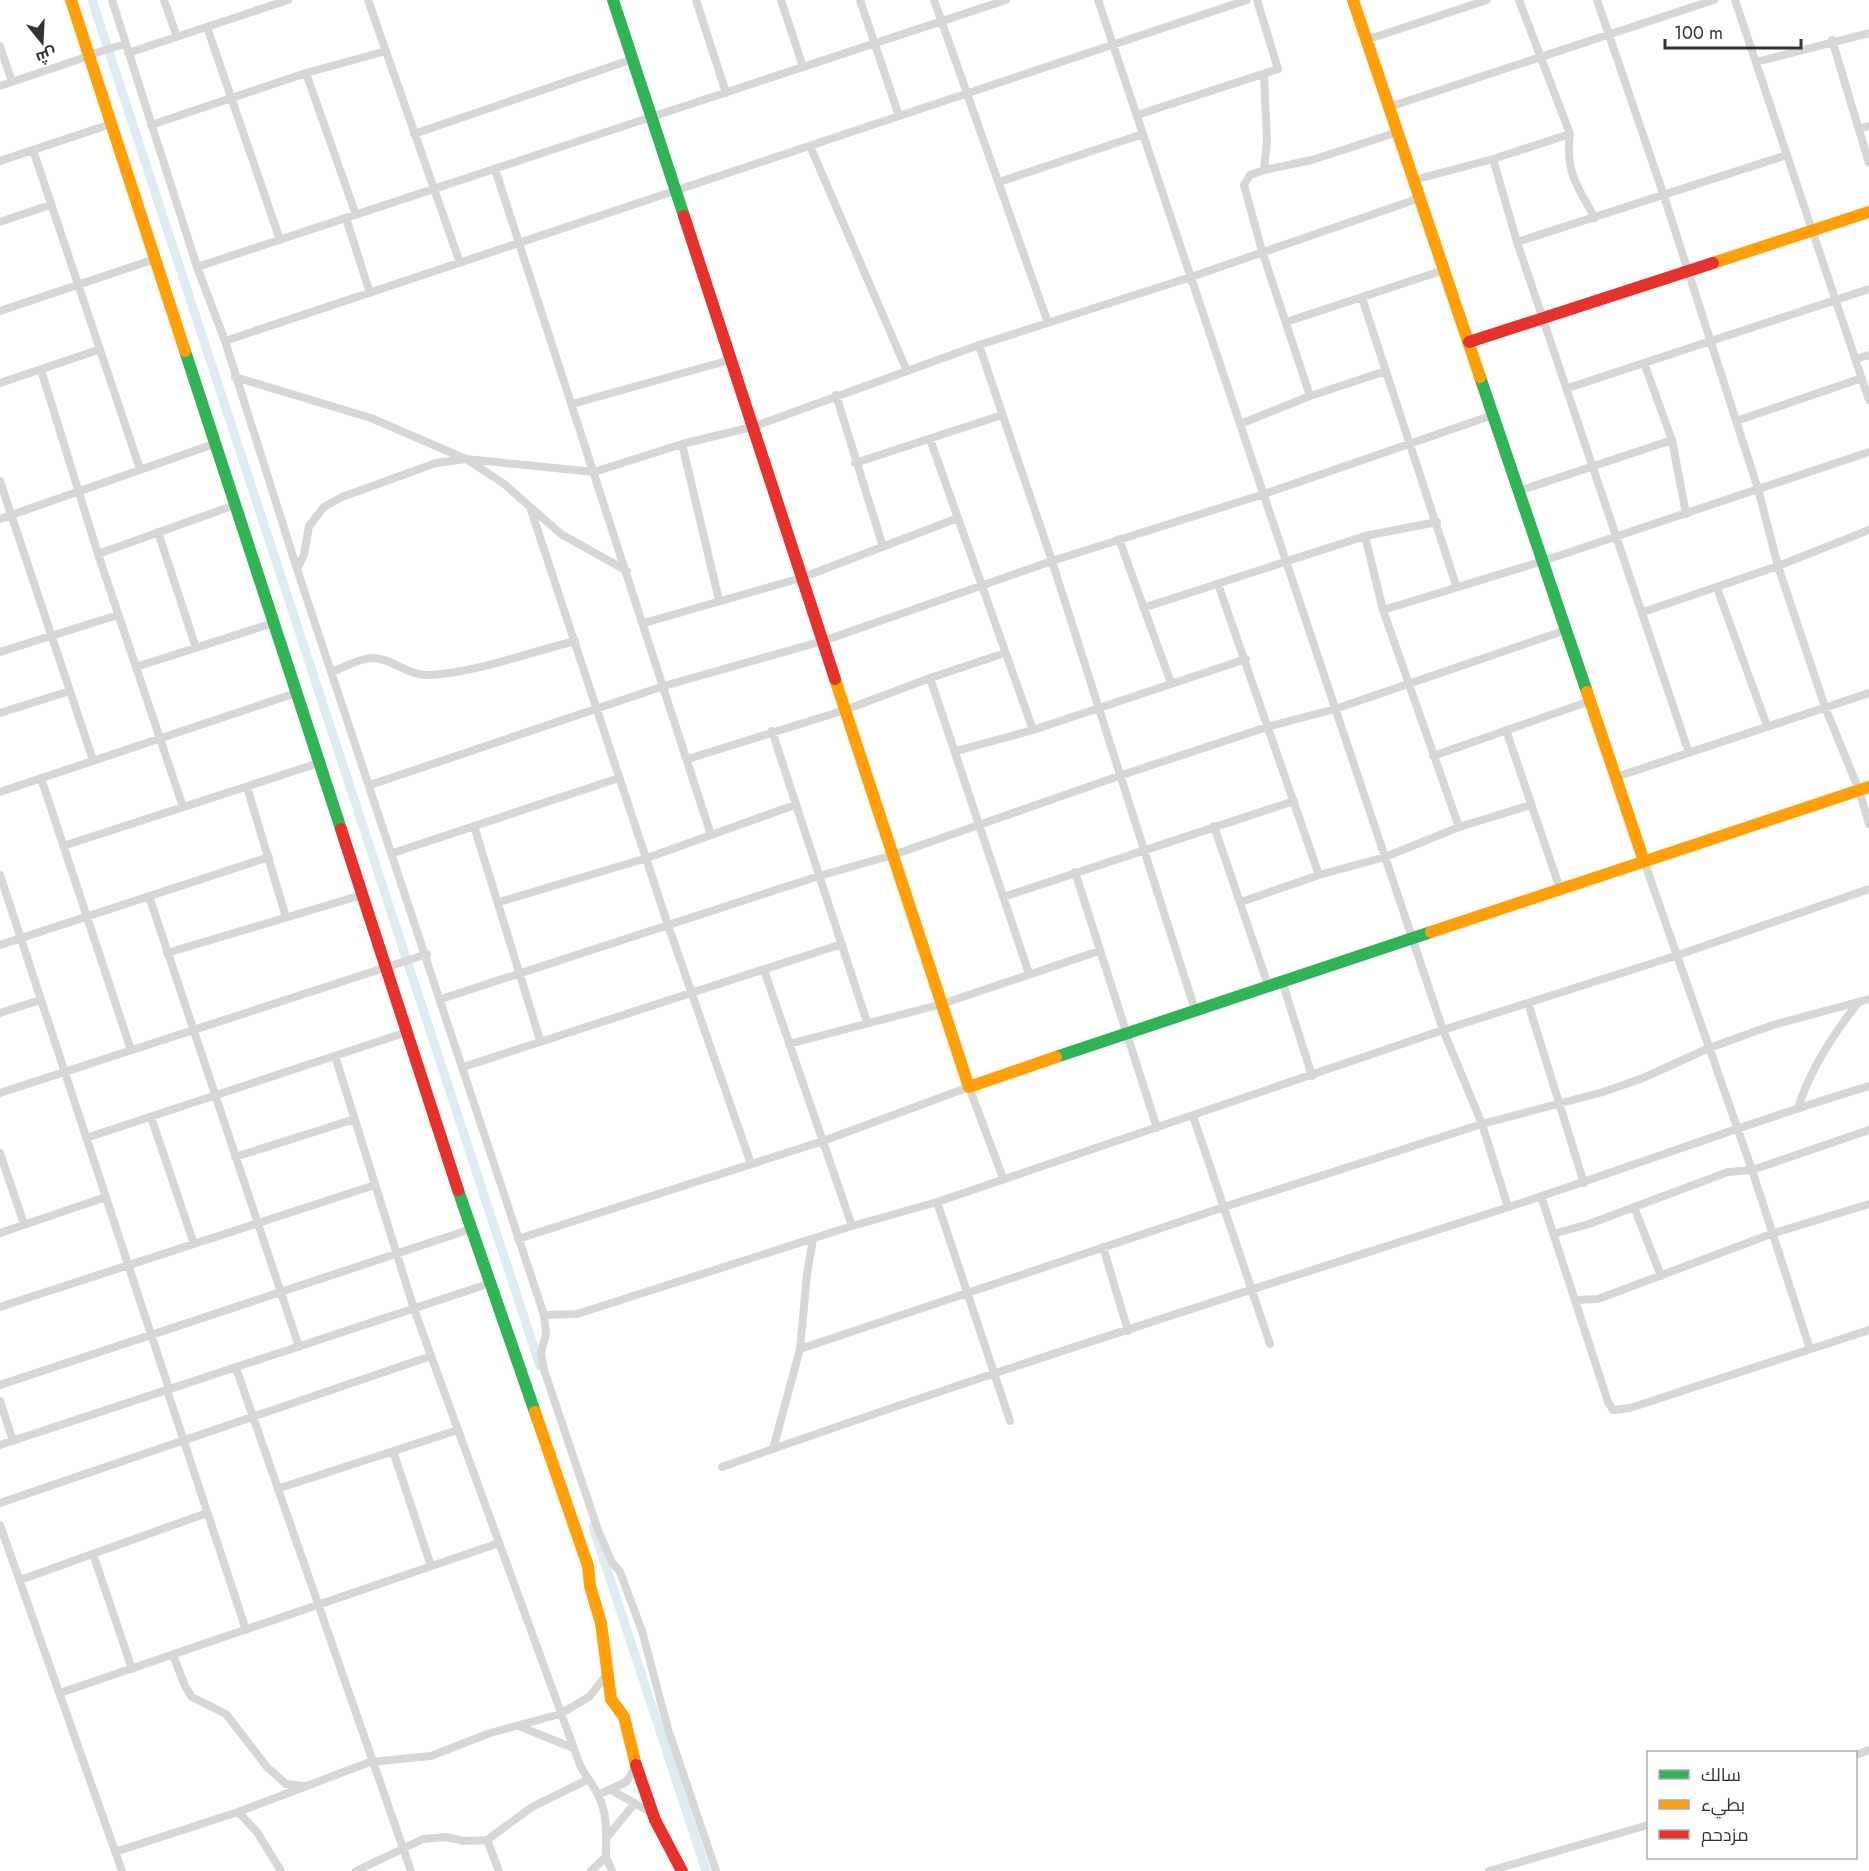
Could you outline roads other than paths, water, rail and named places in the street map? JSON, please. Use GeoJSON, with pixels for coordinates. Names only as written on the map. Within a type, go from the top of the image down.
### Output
{"type":"FeatureCollection","features":[{"type":"Feature","properties":{"kind":"street"},"geometry":{"type":"LineString","coordinates":[[71,0],[362,895],[391,964],[407,1032],[471,1229],[588,1566],[590,1586],[601,1623],[611,1699],[624,1717],[636,1767],[652,1813],[682,1871]]}},
{"type":"Feature","properties":{"kind":"street"},"geometry":{"type":"LineString","coordinates":[[112,0],[197,267],[225,341],[297,569],[427,954],[544,1315],[546,1334],[541,1353],[544,1370],[598,1530],[612,1562],[620,1572],[642,1631],[668,1729],[716,1871]]}},
{"type":"Feature","properties":{"kind":"street"},"geometry":{"type":"LineString","coordinates":[[164,0],[177,37]]}},
{"type":"Feature","properties":{"kind":"street"},"geometry":{"type":"LineString","coordinates":[[0,86],[89,56],[177,37],[286,0]]}},
{"type":"Feature","properties":{"kind":"street"},"geometry":{"type":"LineString","coordinates":[[368,0],[460,263]]}},
{"type":"Feature","properties":{"kind":"street"},"geometry":{"type":"LineString","coordinates":[[613,0],[969,1087],[1003,1178]]}},
{"type":"Feature","properties":{"kind":"street"},"geometry":{"type":"LineString","coordinates":[[696,0],[726,93]]}},
{"type":"Feature","properties":{"kind":"street"},"geometry":{"type":"LineString","coordinates":[[781,0],[803,67]]}},
{"type":"Feature","properties":{"kind":"street"},"geometry":{"type":"LineString","coordinates":[[860,0],[899,116]]}},
{"type":"Feature","properties":{"kind":"street"},"geometry":{"type":"LineString","coordinates":[[934,0],[1048,323]]}},
{"type":"Feature","properties":{"kind":"street"},"geometry":{"type":"LineString","coordinates":[[197,267],[1006,0]]}},
{"type":"Feature","properties":{"kind":"street"},"geometry":{"type":"LineString","coordinates":[[1098,0],[1411,937],[1443,1030],[1482,1124],[1508,1207]]}},
{"type":"Feature","properties":{"kind":"street"},"geometry":{"type":"LineString","coordinates":[[225,341],[1247,0]]}},
{"type":"Feature","properties":{"kind":"street"},"geometry":{"type":"LineString","coordinates":[[1137,115],[1276,70],[1278,66],[1257,0]]}},
{"type":"Feature","properties":{"kind":"street"},"geometry":{"type":"LineString","coordinates":[[1353,0],[1675,957],[1752,1170],[1810,1349]]}},
{"type":"Feature","properties":{"kind":"street"},"geometry":{"type":"LineString","coordinates":[[1366,40],[1487,0]]}},
{"type":"Feature","properties":{"kind":"street"},"geometry":{"type":"LineString","coordinates":[[1519,0],[1570,134],[1568,153],[1574,182],[1595,218]]}},
{"type":"Feature","properties":{"kind":"street"},"geometry":{"type":"LineString","coordinates":[[1598,0],[1664,193],[1758,489],[1778,567],[1825,708],[1864,788],[1869,824]]}},
{"type":"Feature","properties":{"kind":"street"},"geometry":{"type":"LineString","coordinates":[[1389,107],[1714,0]]}},
{"type":"Feature","properties":{"kind":"street"},"geometry":{"type":"LineString","coordinates":[[1735,0],[1869,400]]}},
{"type":"Feature","properties":{"kind":"street"},"geometry":{"type":"LineString","coordinates":[[207,27],[280,240]]}},
{"type":"Feature","properties":{"kind":"street"},"geometry":{"type":"LineString","coordinates":[[1756,62],[1832,40],[1869,33]]}},
{"type":"Feature","properties":{"kind":"street"},"geometry":{"type":"LineString","coordinates":[[1832,40],[1869,163]]}},
{"type":"Feature","properties":{"kind":"street"},"geometry":{"type":"LineString","coordinates":[[0,46],[12,82]]}},
{"type":"Feature","properties":{"kind":"street"},"geometry":{"type":"LineString","coordinates":[[152,125],[306,73],[386,51]]}},
{"type":"Feature","properties":{"kind":"street"},"geometry":{"type":"LineString","coordinates":[[414,134],[633,59]]}},
{"type":"Feature","properties":{"kind":"street"},"geometry":{"type":"LineString","coordinates":[[306,73],[356,215]]}},
{"type":"Feature","properties":{"kind":"street"},"geometry":{"type":"LineString","coordinates":[[1264,75],[1267,141],[1264,170]]}},
{"type":"Feature","properties":{"kind":"street"},"geometry":{"type":"LineString","coordinates":[[0,161],[111,124]]}},
{"type":"Feature","properties":{"kind":"street"},"geometry":{"type":"LineString","coordinates":[[1859,129],[1869,126]]}},
{"type":"Feature","properties":{"kind":"street"},"geometry":{"type":"LineString","coordinates":[[1310,396],[1262,251],[1244,185],[1250,176],[1264,170],[1312,160],[1398,132]]}},
{"type":"Feature","properties":{"kind":"street"},"geometry":{"type":"LineString","coordinates":[[999,182],[1143,134]]}},
{"type":"Feature","properties":{"kind":"street"},"geometry":{"type":"LineString","coordinates":[[1414,180],[1493,159],[1570,134]]}},
{"type":"Feature","properties":{"kind":"street"},"geometry":{"type":"LineString","coordinates":[[810,146],[907,370]]}},
{"type":"Feature","properties":{"kind":"street"},"geometry":{"type":"LineString","coordinates":[[33,150],[98,350],[140,469]]}},
{"type":"Feature","properties":{"kind":"street"},"geometry":{"type":"LineString","coordinates":[[1517,242],[1787,155]]}},
{"type":"Feature","properties":{"kind":"street"},"geometry":{"type":"LineString","coordinates":[[1493,159],[1517,242],[1689,753]]}},
{"type":"Feature","properties":{"kind":"street"},"geometry":{"type":"LineString","coordinates":[[495,169],[521,243],[711,835]]}},
{"type":"Feature","properties":{"kind":"street"},"geometry":{"type":"LineString","coordinates":[[297,569],[304,555],[309,526],[324,507],[342,497],[436,463],[466,459],[594,472],[682,444],[752,427],[979,345],[1191,277],[1420,198]]}},
{"type":"Feature","properties":{"kind":"street"},"geometry":{"type":"LineString","coordinates":[[0,222],[51,205]]}},
{"type":"Feature","properties":{"kind":"street"},"geometry":{"type":"LineString","coordinates":[[1469,342],[1869,212]]}},
{"type":"Feature","properties":{"kind":"street"},"geometry":{"type":"LineString","coordinates":[[346,218],[370,293]]}},
{"type":"Feature","properties":{"kind":"street"},"geometry":{"type":"LineString","coordinates":[[0,311],[155,259]]}},
{"type":"Feature","properties":{"kind":"street"},"geometry":{"type":"LineString","coordinates":[[1286,322],[1444,270]]}},
{"type":"Feature","properties":{"kind":"street"},"geometry":{"type":"LineString","coordinates":[[1568,388],[1869,289]]}},
{"type":"Feature","properties":{"kind":"street"},"geometry":{"type":"LineString","coordinates":[[1362,298],[1412,444],[1437,522],[1438,535],[1456,585]]}},
{"type":"Feature","properties":{"kind":"street"},"geometry":{"type":"LineString","coordinates":[[979,345],[1052,561],[1195,1010]]}},
{"type":"Feature","properties":{"kind":"street"},"geometry":{"type":"LineString","coordinates":[[0,383],[98,350]]}},
{"type":"Feature","properties":{"kind":"street"},"geometry":{"type":"LineString","coordinates":[[1855,359],[1869,355]]}},
{"type":"Feature","properties":{"kind":"street"},"geometry":{"type":"LineString","coordinates":[[572,404],[730,360]]}},
{"type":"Feature","properties":{"kind":"street"},"geometry":{"type":"LineString","coordinates":[[1644,363],[1672,440],[1686,514]]}},
{"type":"Feature","properties":{"kind":"street"},"geometry":{"type":"LineString","coordinates":[[41,370],[98,554],[183,807]]}},
{"type":"Feature","properties":{"kind":"street"},"geometry":{"type":"LineString","coordinates":[[1240,424],[1310,396],[1386,371]]}},
{"type":"Feature","properties":{"kind":"street"},"geometry":{"type":"LineString","coordinates":[[235,377],[371,418],[466,459],[503,483],[561,534],[627,571]]}},
{"type":"Feature","properties":{"kind":"street"},"geometry":{"type":"LineString","coordinates":[[1736,421],[1862,378]]}},
{"type":"Feature","properties":{"kind":"street"},"geometry":{"type":"LineString","coordinates":[[836,395],[855,464],[883,547]]}},
{"type":"Feature","properties":{"kind":"street"},"geometry":{"type":"LineString","coordinates":[[855,464],[1002,415]]}},
{"type":"Feature","properties":{"kind":"street"},"geometry":{"type":"LineString","coordinates":[[370,784],[664,686],[823,641],[1052,561],[1263,494],[1493,415]]}},
{"type":"Feature","properties":{"kind":"street"},"geometry":{"type":"LineString","coordinates":[[930,439],[1033,730]]}},
{"type":"Feature","properties":{"kind":"street"},"geometry":{"type":"LineString","coordinates":[[1519,491],[1672,440]]}},
{"type":"Feature","properties":{"kind":"street"},"geometry":{"type":"LineString","coordinates":[[0,519],[214,444]]}},
{"type":"Feature","properties":{"kind":"street"},"geometry":{"type":"LineString","coordinates":[[682,444],[719,600]]}},
{"type":"Feature","properties":{"kind":"street"},"geometry":{"type":"LineString","coordinates":[[1383,610],[1456,585],[1543,561],[1869,452]]}},
{"type":"Feature","properties":{"kind":"street"},"geometry":{"type":"LineString","coordinates":[[0,481],[93,760]]}},
{"type":"Feature","properties":{"kind":"street"},"geometry":{"type":"LineString","coordinates":[[98,554],[236,506]]}},
{"type":"Feature","properties":{"kind":"street"},"geometry":{"type":"LineString","coordinates":[[530,507],[668,925],[751,1164]]}},
{"type":"Feature","properties":{"kind":"street"},"geometry":{"type":"LineString","coordinates":[[644,623],[801,578],[958,518]]}},
{"type":"Feature","properties":{"kind":"street"},"geometry":{"type":"LineString","coordinates":[[1143,609],[1365,536],[1437,522]]}},
{"type":"Feature","properties":{"kind":"street"},"geometry":{"type":"LineString","coordinates":[[1643,612],[1778,567],[1869,530]]}},
{"type":"Feature","properties":{"kind":"street"},"geometry":{"type":"LineString","coordinates":[[158,532],[196,648]]}},
{"type":"Feature","properties":{"kind":"street"},"geometry":{"type":"LineString","coordinates":[[1365,536],[1383,610],[1459,827]]}},
{"type":"Feature","properties":{"kind":"street"},"geometry":{"type":"LineString","coordinates":[[1119,539],[1171,683]]}},
{"type":"Feature","properties":{"kind":"street"},"geometry":{"type":"LineString","coordinates":[[1218,584],[1246,659],[1267,727],[1319,875]]}},
{"type":"Feature","properties":{"kind":"street"},"geometry":{"type":"LineString","coordinates":[[1717,588],[1767,726]]}},
{"type":"Feature","properties":{"kind":"street"},"geometry":{"type":"LineString","coordinates":[[0,652],[118,615]]}},
{"type":"Feature","properties":{"kind":"street"},"geometry":{"type":"LineString","coordinates":[[136,667],[273,623]]}},
{"type":"Feature","properties":{"kind":"street"},"geometry":{"type":"LineString","coordinates":[[441,999],[819,876],[893,855],[1119,776],[1267,727],[1335,708],[1566,630]]}},
{"type":"Feature","properties":{"kind":"street"},"geometry":{"type":"LineString","coordinates":[[332,672],[368,658],[379,658],[414,674],[436,674],[474,668],[575,641]]}},
{"type":"Feature","properties":{"kind":"street"},"geometry":{"type":"LineString","coordinates":[[688,759],[845,710],[1005,653]]}},
{"type":"Feature","properties":{"kind":"street"},"geometry":{"type":"LineString","coordinates":[[956,751],[1033,730],[1246,659]]}},
{"type":"Feature","properties":{"kind":"street"},"geometry":{"type":"LineString","coordinates":[[930,678],[1029,974]]}},
{"type":"Feature","properties":{"kind":"street"},"geometry":{"type":"LineString","coordinates":[[0,713],[70,691]]}},
{"type":"Feature","properties":{"kind":"street"},"geometry":{"type":"LineString","coordinates":[[0,792],[296,693]]}},
{"type":"Feature","properties":{"kind":"street"},"geometry":{"type":"LineString","coordinates":[[1616,777],[1869,693]]}},
{"type":"Feature","properties":{"kind":"street"},"geometry":{"type":"LineString","coordinates":[[1433,756],[1590,701]]}},
{"type":"Feature","properties":{"kind":"street"},"geometry":{"type":"LineString","coordinates":[[1506,730],[1560,889]]}},
{"type":"Feature","properties":{"kind":"street"},"geometry":{"type":"LineString","coordinates":[[772,731],[867,1022]]}},
{"type":"Feature","properties":{"kind":"street"},"geometry":{"type":"LineString","coordinates":[[63,846],[319,763]]}},
{"type":"Feature","properties":{"kind":"street"},"geometry":{"type":"LineString","coordinates":[[41,778],[131,1050]]}},
{"type":"Feature","properties":{"kind":"street"},"geometry":{"type":"LineString","coordinates":[[393,853],[619,778]]}},
{"type":"Feature","properties":{"kind":"street"},"geometry":{"type":"LineString","coordinates":[[247,787],[286,917]]}},
{"type":"Feature","properties":{"kind":"street"},"geometry":{"type":"LineString","coordinates":[[518,1239],[823,1141],[1125,1033],[1864,788]]}},
{"type":"Feature","properties":{"kind":"street"},"geometry":{"type":"LineString","coordinates":[[1003,897],[1294,801]]}},
{"type":"Feature","properties":{"kind":"street"},"geometry":{"type":"LineString","coordinates":[[499,902],[647,858],[795,805]]}},
{"type":"Feature","properties":{"kind":"street"},"geometry":{"type":"LineString","coordinates":[[1241,902],[1319,875],[1385,857],[1459,827],[1531,805]]}},
{"type":"Feature","properties":{"kind":"street"},"geometry":{"type":"LineString","coordinates":[[474,826],[540,1040]]}},
{"type":"Feature","properties":{"kind":"street"},"geometry":{"type":"LineString","coordinates":[[1214,826],[1268,985]]}},
{"type":"Feature","properties":{"kind":"street"},"geometry":{"type":"LineString","coordinates":[[0,945],[269,857]]}},
{"type":"Feature","properties":{"kind":"street"},"geometry":{"type":"LineString","coordinates":[[1075,872],[1157,1128]]}},
{"type":"Feature","properties":{"kind":"street"},"geometry":{"type":"LineString","coordinates":[[0,875],[153,1337],[183,1442],[246,1629]]}},
{"type":"Feature","properties":{"kind":"street"},"geometry":{"type":"LineString","coordinates":[[544,1315],[577,1314],[852,1226],[937,1202],[1443,1030],[1675,957],[1869,889]]}},
{"type":"Feature","properties":{"kind":"street"},"geometry":{"type":"LineString","coordinates":[[167,953],[362,895]]}},
{"type":"Feature","properties":{"kind":"street"},"geometry":{"type":"LineString","coordinates":[[149,896],[299,1347]]}},
{"type":"Feature","properties":{"kind":"street"},"geometry":{"type":"LineString","coordinates":[[463,1067],[540,1040],[692,994],[842,944]]}},
{"type":"Feature","properties":{"kind":"street"},"geometry":{"type":"LineString","coordinates":[[789,1044],[942,1004],[1099,951]]}},
{"type":"Feature","properties":{"kind":"street"},"geometry":{"type":"LineString","coordinates":[[0,1093],[427,954]]}},
{"type":"Feature","properties":{"kind":"street"},"geometry":{"type":"LineString","coordinates":[[765,970],[852,1226]]}},
{"type":"Feature","properties":{"kind":"street"},"geometry":{"type":"LineString","coordinates":[[1282,981],[1312,1076]]}},
{"type":"Feature","properties":{"kind":"street"},"geometry":{"type":"LineString","coordinates":[[800,1349],[1224,1207],[1482,1124],[1559,1104],[1643,1078],[1709,1048],[1773,1025],[1869,999]]}},
{"type":"Feature","properties":{"kind":"street"},"geometry":{"type":"LineString","coordinates":[[0,1013],[40,1000]]}},
{"type":"Feature","properties":{"kind":"street"},"geometry":{"type":"LineString","coordinates":[[1528,1003],[1584,1183]]}},
{"type":"Feature","properties":{"kind":"street"},"geometry":{"type":"LineString","coordinates":[[1798,1108],[1802,1094],[1832,1039],[1858,1003]]}},
{"type":"Feature","properties":{"kind":"street"},"geometry":{"type":"LineString","coordinates":[[86,1138],[407,1032]]}},
{"type":"Feature","properties":{"kind":"street"},"geometry":{"type":"LineString","coordinates":[[335,1056],[414,1309],[573,1748],[586,1780],[598,1795],[607,1822],[606,1857],[612,1871]]}},
{"type":"Feature","properties":{"kind":"street"},"geometry":{"type":"LineString","coordinates":[[722,1467],[1251,1289],[1584,1183],[1736,1128],[1869,1086]]}},
{"type":"Feature","properties":{"kind":"street"},"geometry":{"type":"LineString","coordinates":[[1193,1116],[1270,1344]]}},
{"type":"Feature","properties":{"kind":"street"},"geometry":{"type":"LineString","coordinates":[[151,1117],[194,1244]]}},
{"type":"Feature","properties":{"kind":"street"},"geometry":{"type":"LineString","coordinates":[[235,1157],[355,1119]]}},
{"type":"Feature","properties":{"kind":"street"},"geometry":{"type":"LineString","coordinates":[[1554,1234],[1634,1208],[1728,1172],[1752,1170],[1869,1130]]}},
{"type":"Feature","properties":{"kind":"street"},"geometry":{"type":"LineString","coordinates":[[0,1153],[24,1224]]}},
{"type":"Feature","properties":{"kind":"street"},"geometry":{"type":"LineString","coordinates":[[0,1307],[375,1185]]}},
{"type":"Feature","properties":{"kind":"street"},"geometry":{"type":"LineString","coordinates":[[1541,1196],[1608,1402],[1618,1411],[1869,1330]]}},
{"type":"Feature","properties":{"kind":"street"},"geometry":{"type":"LineString","coordinates":[[0,1233],[106,1197]]}},
{"type":"Feature","properties":{"kind":"street"},"geometry":{"type":"LineString","coordinates":[[937,1202],[1010,1421]]}},
{"type":"Feature","properties":{"kind":"street"},"geometry":{"type":"LineString","coordinates":[[1576,1300],[1598,1299],[1771,1234],[1869,1204]]}},
{"type":"Feature","properties":{"kind":"street"},"geometry":{"type":"LineString","coordinates":[[1634,1208],[1660,1276]]}},
{"type":"Feature","properties":{"kind":"street"},"geometry":{"type":"LineString","coordinates":[[0,1385],[153,1337],[471,1229]]}},
{"type":"Feature","properties":{"kind":"street"},"geometry":{"type":"LineString","coordinates":[[773,1449],[800,1349],[807,1274],[813,1239]]}},
{"type":"Feature","properties":{"kind":"street"},"geometry":{"type":"LineString","coordinates":[[1103,1247],[1128,1331]]}},
{"type":"Feature","properties":{"kind":"street"},"geometry":{"type":"LineString","coordinates":[[0,1446],[491,1283]]}},
{"type":"Feature","properties":{"kind":"street"},"geometry":{"type":"LineString","coordinates":[[0,1503],[255,1418],[431,1356]]}},
{"type":"Feature","properties":{"kind":"street"},"geometry":{"type":"LineString","coordinates":[[236,1368],[280,1488],[411,1871]]}},
{"type":"Feature","properties":{"kind":"street"},"geometry":{"type":"LineString","coordinates":[[0,1401],[13,1441]]}},
{"type":"Feature","properties":{"kind":"street"},"geometry":{"type":"LineString","coordinates":[[280,1488],[458,1430]]}},
{"type":"Feature","properties":{"kind":"street"},"geometry":{"type":"LineString","coordinates":[[393,1451],[431,1566]]}},
{"type":"Feature","properties":{"kind":"street"},"geometry":{"type":"LineString","coordinates":[[20,1580],[207,1513]]}},
{"type":"Feature","properties":{"kind":"street"},"geometry":{"type":"LineString","coordinates":[[0,1526],[122,1871]]}},
{"type":"Feature","properties":{"kind":"street"},"geometry":{"type":"LineString","coordinates":[[60,1693],[246,1629],[321,1606],[499,1543]]}},
{"type":"Feature","properties":{"kind":"street"},"geometry":{"type":"LineString","coordinates":[[93,1554],[132,1669]]}},
{"type":"Feature","properties":{"kind":"street"},"geometry":{"type":"LineString","coordinates":[[173,1654],[185,1686],[192,1697],[226,1714],[267,1767],[286,1784],[304,1786]]}},
{"type":"Feature","properties":{"kind":"street"},"geometry":{"type":"LineString","coordinates":[[115,1852],[238,1812],[373,1761],[423,1758],[490,1733],[560,1713],[589,1697],[608,1673]]}},
{"type":"Feature","properties":{"kind":"street"},"geometry":{"type":"LineString","coordinates":[[520,1726],[573,1748]]}},
{"type":"Feature","properties":{"kind":"street"},"geometry":{"type":"LineString","coordinates":[[598,1795],[626,1782],[636,1767]]}},
{"type":"Feature","properties":{"kind":"street"},"geometry":{"type":"LineString","coordinates":[[356,1871],[423,1839],[446,1837],[464,1841],[487,1840],[532,1807],[586,1780]]}},
{"type":"Feature","properties":{"kind":"street"},"geometry":{"type":"LineString","coordinates":[[612,1790],[652,1813]]}},
{"type":"Feature","properties":{"kind":"street"},"geometry":{"type":"LineString","coordinates":[[606,1838],[635,1803]]}},
{"type":"Feature","properties":{"kind":"street"},"geometry":{"type":"LineString","coordinates":[[238,1812],[257,1832],[281,1871]]}},
{"type":"Feature","properties":{"kind":"street"},"geometry":{"type":"LineString","coordinates":[[1489,1871],[1647,1825]]}},
{"type":"Feature","properties":{"kind":"street"},"geometry":{"type":"LineString","coordinates":[[487,1840],[499,1871]]}},
{"type":"Feature","properties":{"kind":"street"},"geometry":{"type":"LineString","coordinates":[[593,1871],[606,1857]]}},
{"type":"Feature","properties":{"kind":"waterway"},"geometry":{"type":"LineString","coordinates":[[92,0],[540,1366]]}},
{"type":"Feature","properties":{"kind":"waterway"},"geometry":{"type":"LineString","coordinates":[[593,1527],[706,1871]]}}]}
